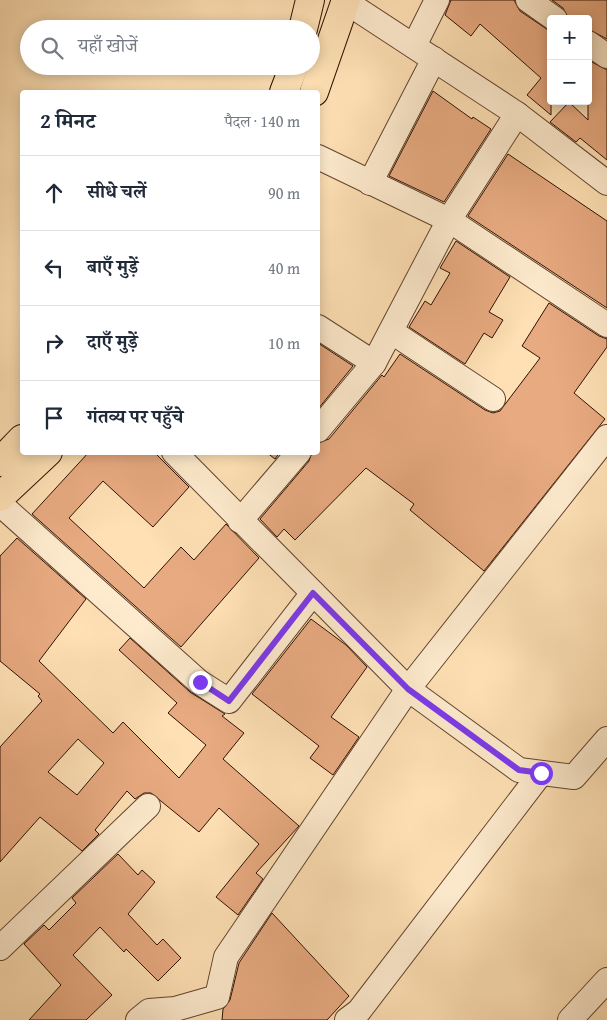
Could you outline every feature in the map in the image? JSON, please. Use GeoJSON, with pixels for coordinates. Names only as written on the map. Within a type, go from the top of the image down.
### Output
{"type":"FeatureCollection","features":[{"type":"Feature","properties":{"kind":"main road"},"geometry":{"type":"LineString","coordinates":[[305,20],[310,0]]}},
{"type":"Feature","properties":{"kind":"main road"},"geometry":{"type":"LineString","coordinates":[[320,74],[345,0]]}},
{"type":"Feature","properties":{"kind":"main road"},"geometry":{"type":"LineString","coordinates":[[285,90],[291,75]]}},
{"type":"Feature","properties":{"kind":"main road"},"geometry":{"type":"LineString","coordinates":[[315,90],[320,75]]}},
{"type":"Feature","properties":{"kind":"main road"},"geometry":{"type":"LineString","coordinates":[[0,462],[20,441]]}},
{"type":"Feature","properties":{"kind":"main road"},"geometry":{"type":"LineString","coordinates":[[0,497],[45,455]]}},
{"type":"Feature","properties":{"kind":"street"},"geometry":{"type":"LineString","coordinates":[[345,0],[517,114],[607,183]]}},
{"type":"Feature","properties":{"kind":"street"},"geometry":{"type":"LineString","coordinates":[[414,46],[437,0]]}},
{"type":"Feature","properties":{"kind":"street"},"geometry":{"type":"LineString","coordinates":[[528,0],[549,15]]}},
{"type":"Feature","properties":{"kind":"street"},"geometry":{"type":"LineString","coordinates":[[592,46],[607,56]]}},
{"type":"Feature","properties":{"kind":"street"},"geometry":{"type":"LineString","coordinates":[[370,183],[434,59]]}},
{"type":"Feature","properties":{"kind":"street"},"geometry":{"type":"LineString","coordinates":[[320,428],[374,363],[392,332],[449,220],[517,114]]}},
{"type":"Feature","properties":{"kind":"street"},"geometry":{"type":"LineString","coordinates":[[320,158],[449,220],[607,325]]}},
{"type":"Feature","properties":{"kind":"street"},"geometry":{"type":"LineString","coordinates":[[320,328],[374,363]]}},
{"type":"Feature","properties":{"kind":"street"},"geometry":{"type":"LineString","coordinates":[[392,332],[492,399]]}},
{"type":"Feature","properties":{"kind":"street"},"geometry":{"type":"LineString","coordinates":[[138,1020],[149,1011],[174,1009],[217,997],[226,957],[408,689],[607,437]]}},
{"type":"Feature","properties":{"kind":"street"},"geometry":{"type":"LineString","coordinates":[[177,455],[408,689],[519,770],[574,777],[607,738]]}},
{"type":"Feature","properties":{"kind":"street"},"geometry":{"type":"LineString","coordinates":[[240,521],[295,455]]}},
{"type":"Feature","properties":{"kind":"street"},"geometry":{"type":"LineString","coordinates":[[0,504],[200,682],[229,701],[313,593]]}},
{"type":"Feature","properties":{"kind":"street"},"geometry":{"type":"LineString","coordinates":[[347,1020],[359,1012],[541,773]]}},
{"type":"Feature","properties":{"kind":"street"},"geometry":{"type":"LineString","coordinates":[[0,948],[148,806]]}},
{"type":"Feature","properties":{"kind":"street"},"geometry":{"type":"LineString","coordinates":[[570,1020],[607,980]]}},
{"type":"Feature","properties":{"kind":"building"},"geometry":{"type":"Polygon","coordinates":[[[451,0],[514,0],[520,11],[547,29],[547,105],[551,105],[551,115],[527,95],[541,78],[480,24],[471,36],[445,15],[451,0]]]}},
{"type":"Feature","properties":{"kind":"building"},"geometry":{"type":"Polygon","coordinates":[[[552,0],[607,0],[607,39],[592,31],[592,15],[566,15],[563,8],[552,0]]]}},
{"type":"Feature","properties":{"kind":"building"},"geometry":{"type":"Polygon","coordinates":[[[592,62],[607,70],[607,160],[580,138],[576,142],[550,122],[566,105],[572,105],[588,120],[588,105],[592,105],[592,62]]]}},
{"type":"Feature","properties":{"kind":"building"},"geometry":{"type":"Polygon","coordinates":[[[433,91],[472,119],[473,117],[491,129],[444,202],[389,176],[433,91]]]}},
{"type":"Feature","properties":{"kind":"building"},"geometry":{"type":"Polygon","coordinates":[[[508,154],[607,221],[607,308],[468,216],[508,154]]]}},
{"type":"Feature","properties":{"kind":"building"},"geometry":{"type":"Polygon","coordinates":[[[456,241],[510,277],[489,312],[503,320],[492,338],[484,333],[465,364],[409,327],[425,301],[431,305],[450,273],[440,268],[456,241]]]}},
{"type":"Feature","properties":{"kind":"building"},"geometry":{"type":"Polygon","coordinates":[[[549,303],[599,336],[607,339],[607,347],[574,393],[605,419],[484,571],[410,510],[414,504],[366,468],[295,540],[284,529],[277,537],[260,519],[309,461],[311,455],[320,455],[320,442],[329,439],[382,375],[384,377],[400,354],[485,410],[493,413],[500,411],[540,358],[522,346],[549,303]]]}},
{"type":"Feature","properties":{"kind":"building"},"geometry":{"type":"Polygon","coordinates":[[[320,344],[353,366],[320,407],[320,344]]]}},
{"type":"Feature","properties":{"kind":"building"},"geometry":{"type":"Polygon","coordinates":[[[86,455],[157,455],[189,487],[153,527],[103,481],[69,518],[144,588],[181,547],[194,560],[226,524],[259,558],[181,647],[32,514],[86,455]]]}},
{"type":"Feature","properties":{"kind":"building"},"geometry":{"type":"Polygon","coordinates":[[[270,455],[278,455],[275,459],[270,455]]]}},
{"type":"Feature","properties":{"kind":"building"},"geometry":{"type":"Polygon","coordinates":[[[17,538],[86,599],[39,661],[113,733],[123,722],[179,778],[206,745],[168,713],[177,703],[119,650],[130,638],[190,692],[225,714],[222,716],[244,733],[223,759],[299,826],[256,873],[263,879],[238,915],[216,897],[259,844],[219,808],[199,832],[151,793],[144,793],[135,799],[127,791],[95,830],[99,834],[82,851],[40,817],[0,862],[0,747],[42,701],[38,696],[40,694],[0,661],[0,556],[17,538]],[[78,739],[48,772],[77,795],[104,763],[78,739]]]}},
{"type":"Feature","properties":{"kind":"building"},"geometry":{"type":"Polygon","coordinates":[[[311,619],[346,645],[367,667],[331,717],[359,737],[333,775],[310,758],[319,746],[252,694],[311,619]]]}},
{"type":"Feature","properties":{"kind":"building"},"geometry":{"type":"Polygon","coordinates":[[[118,854],[138,875],[142,870],[155,882],[128,914],[157,945],[163,939],[181,958],[158,981],[126,949],[124,952],[100,927],[73,955],[112,995],[86,1020],[29,1020],[61,985],[24,944],[44,925],[49,930],[76,903],[72,898],[118,854]]]}},
{"type":"Feature","properties":{"kind":"building"},"geometry":{"type":"Polygon","coordinates":[[[272,913],[349,996],[327,1020],[222,1020],[223,1009],[230,1000],[239,963],[272,913]]]}},
{"type":"Feature","properties":{"kind":"route"},"geometry":{"type":"LineString","coordinates":[[200,682],[229,701],[313,593],[408,689],[519,770],[541,773]]}}]}
